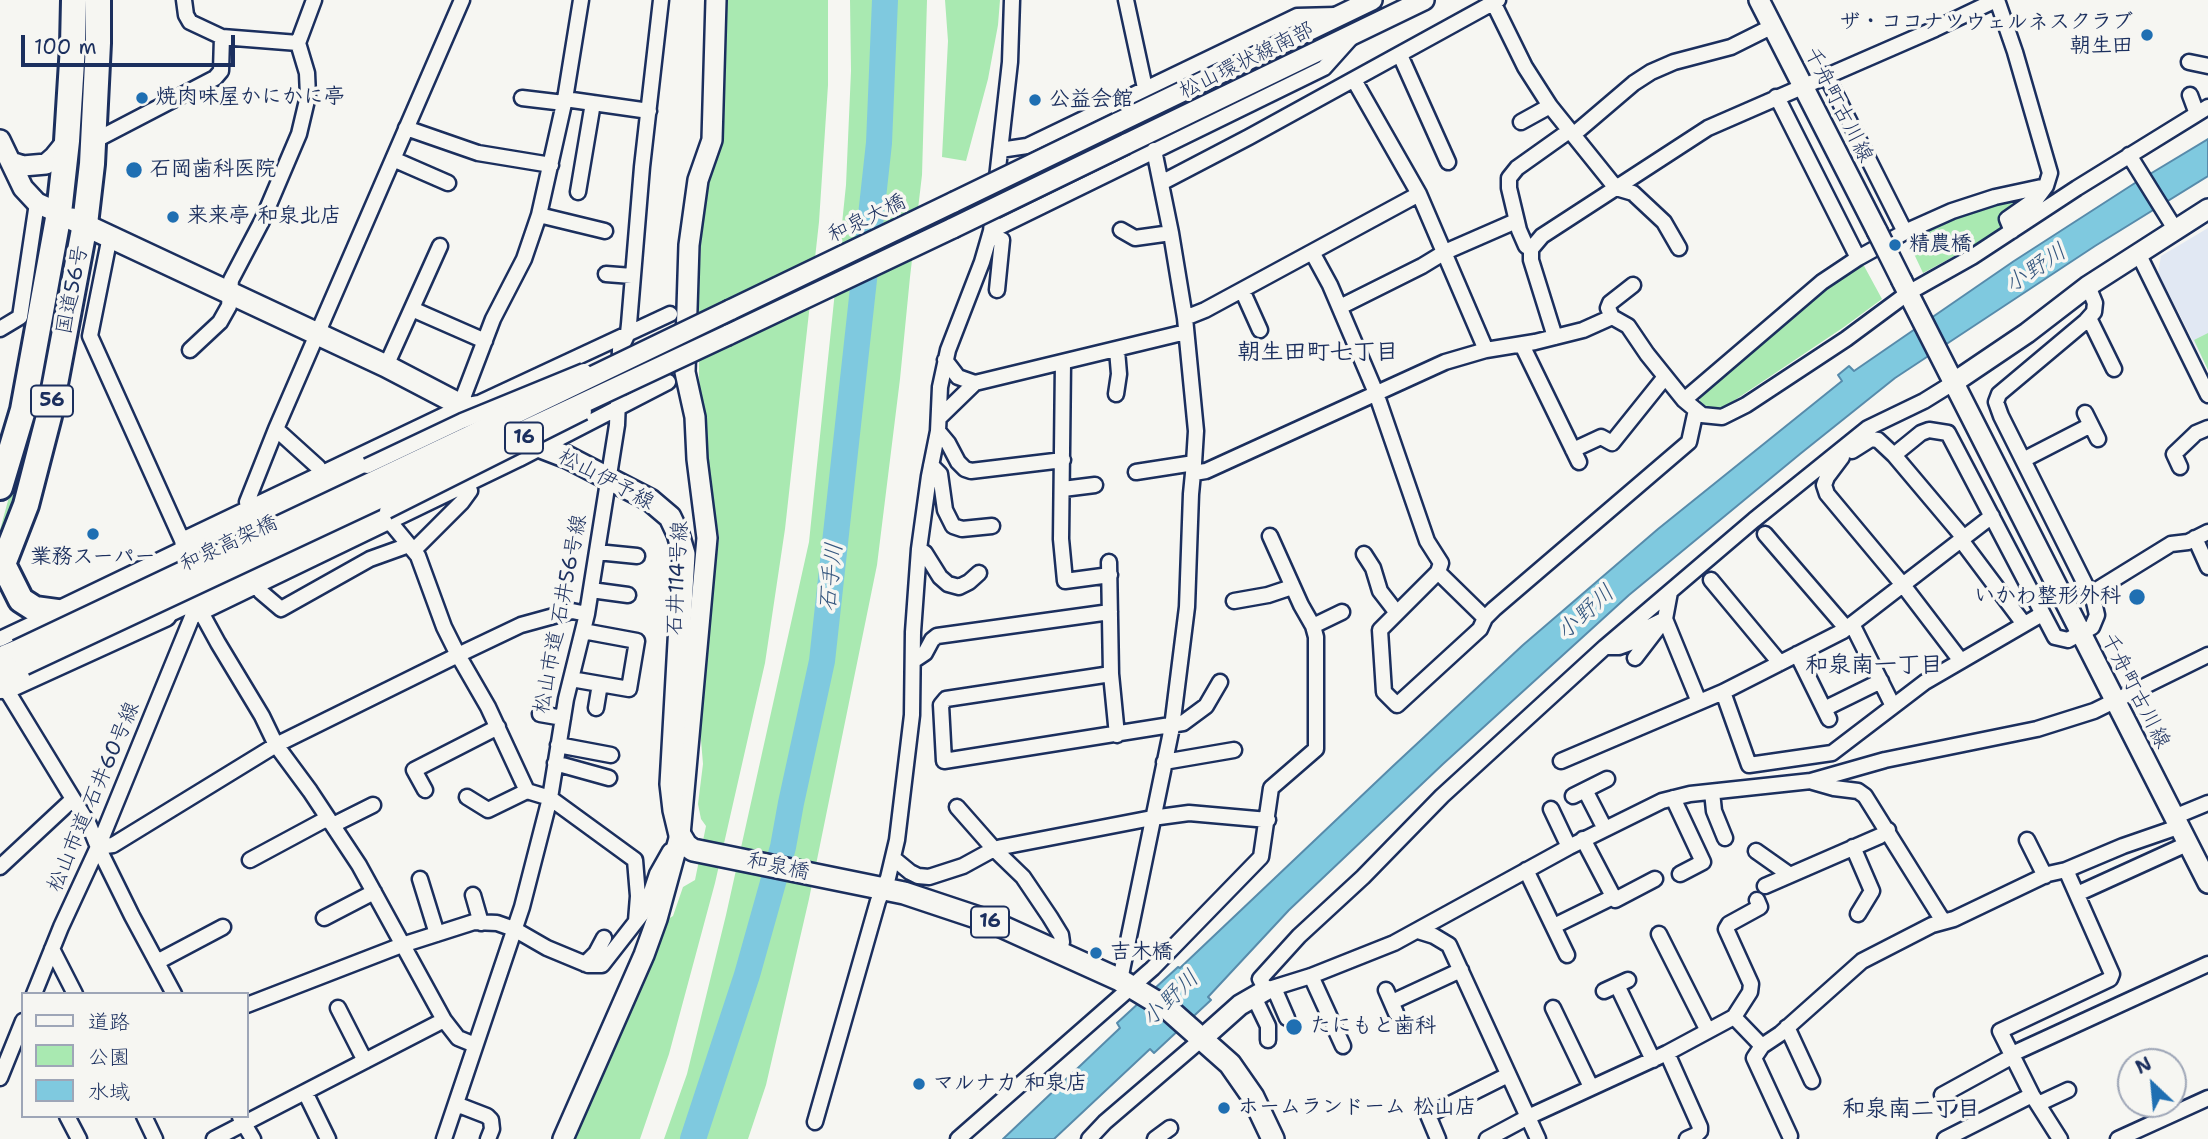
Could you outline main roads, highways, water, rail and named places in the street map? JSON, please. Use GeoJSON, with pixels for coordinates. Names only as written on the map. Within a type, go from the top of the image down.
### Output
{"type":"FeatureCollection","features":[{"type":"Feature","properties":{"kind":"highway","name":"国道56号"},"geometry":{"type":"LineString","coordinates":[[0,486],[23,410],[48,208],[66,141],[74,0]]}},
{"type":"Feature","properties":{"kind":"highway","name":"国道56号"},"geometry":{"type":"LineString","coordinates":[[1,568],[26,505],[49,416],[85,224],[93,141],[98,0]]}},
{"type":"Feature","properties":{"kind":"highway"},"geometry":{"type":"LineString","coordinates":[[1,568],[21,600],[35,609],[57,612]]}},
{"type":"Feature","properties":{"kind":"main road","name":"松山伊予線"},"geometry":{"type":"LineString","coordinates":[[48,208],[386,366],[541,447],[650,499],[670,517],[684,554],[671,784],[674,810],[680,835],[686,845],[693,850],[718,854]]}},
{"type":"Feature","properties":{"kind":"main road","name":"和泉橋"},"geometry":{"type":"LineString","coordinates":[[718,854],[904,893],[994,923],[1128,985],[1168,1009],[1230,1064],[1253,1097],[1273,1139]]}},
{"type":"Feature","properties":{"kind":"water","name":"小野川"},"geometry":{"type":"Polygon","coordinates":[[[2208,139],[2208,176],[2095,246],[1895,378],[1629,595],[1443,764],[1289,910],[1208,997],[1211,1000],[1154,1053],[1150,1049],[1054,1139],[1003,1139],[1120,1028],[1117,1023],[1180,968],[1523,645],[1658,529],[1842,381],[1838,375],[1849,366],[1854,371],[2014,261],[2208,139]]]}},
{"type":"Feature","properties":{"kind":"waterway","name":"石手川"},"geometry":{"type":"LineString","coordinates":[[693,1139],[747,975],[783,847],[822,661],[879,143],[885,0]]}},
{"type":"Feature","properties":{"kind":"place","name":"ザ・ココナツウェルネスクラブ 朝生田"},"geometry":{"type":"Point","coordinates":[2147,35]}},
{"type":"Feature","properties":{"kind":"place","name":"焼肉味屋かにかに亭"},"geometry":{"type":"Point","coordinates":[142,98]}},
{"type":"Feature","properties":{"kind":"place","name":"公益会館"},"geometry":{"type":"Point","coordinates":[1035,100]}},
{"type":"Feature","properties":{"kind":"place","name":"石岡歯科医院"},"geometry":{"type":"Point","coordinates":[134,170]}},
{"type":"Feature","properties":{"kind":"place","name":"来来亭 和泉北店"},"geometry":{"type":"Point","coordinates":[173,217]}},
{"type":"Feature","properties":{"kind":"place","name":"精農橋"},"geometry":{"type":"Point","coordinates":[1895,245]}},
{"type":"Feature","properties":{"kind":"place","name":"業務スーパー"},"geometry":{"type":"Point","coordinates":[93,534]}},
{"type":"Feature","properties":{"kind":"place","name":"いかわ整形外科"},"geometry":{"type":"Point","coordinates":[2137,597]}},
{"type":"Feature","properties":{"kind":"place","name":"吉木橋"},"geometry":{"type":"Point","coordinates":[1096,953]}},
{"type":"Feature","properties":{"kind":"place","name":"たにもと歯科"},"geometry":{"type":"Point","coordinates":[1294,1027]}},
{"type":"Feature","properties":{"kind":"place","name":"マルナカ 和泉店"},"geometry":{"type":"Point","coordinates":[919,1084]}},
{"type":"Feature","properties":{"kind":"place","name":"ホームランドーム 松山店"},"geometry":{"type":"Point","coordinates":[1224,1108]}},
{"type":"Feature","properties":{"kind":"district","name":"朝生田町七丁目"},"geometry":{"type":"Point","coordinates":[1318,353]}},
{"type":"Feature","properties":{"kind":"district","name":"和泉南一丁目"},"geometry":{"type":"Point","coordinates":[1874,666]}},
{"type":"Feature","properties":{"kind":"district","name":"和泉南二丁目"},"geometry":{"type":"Point","coordinates":[1911,1110]}}]}
